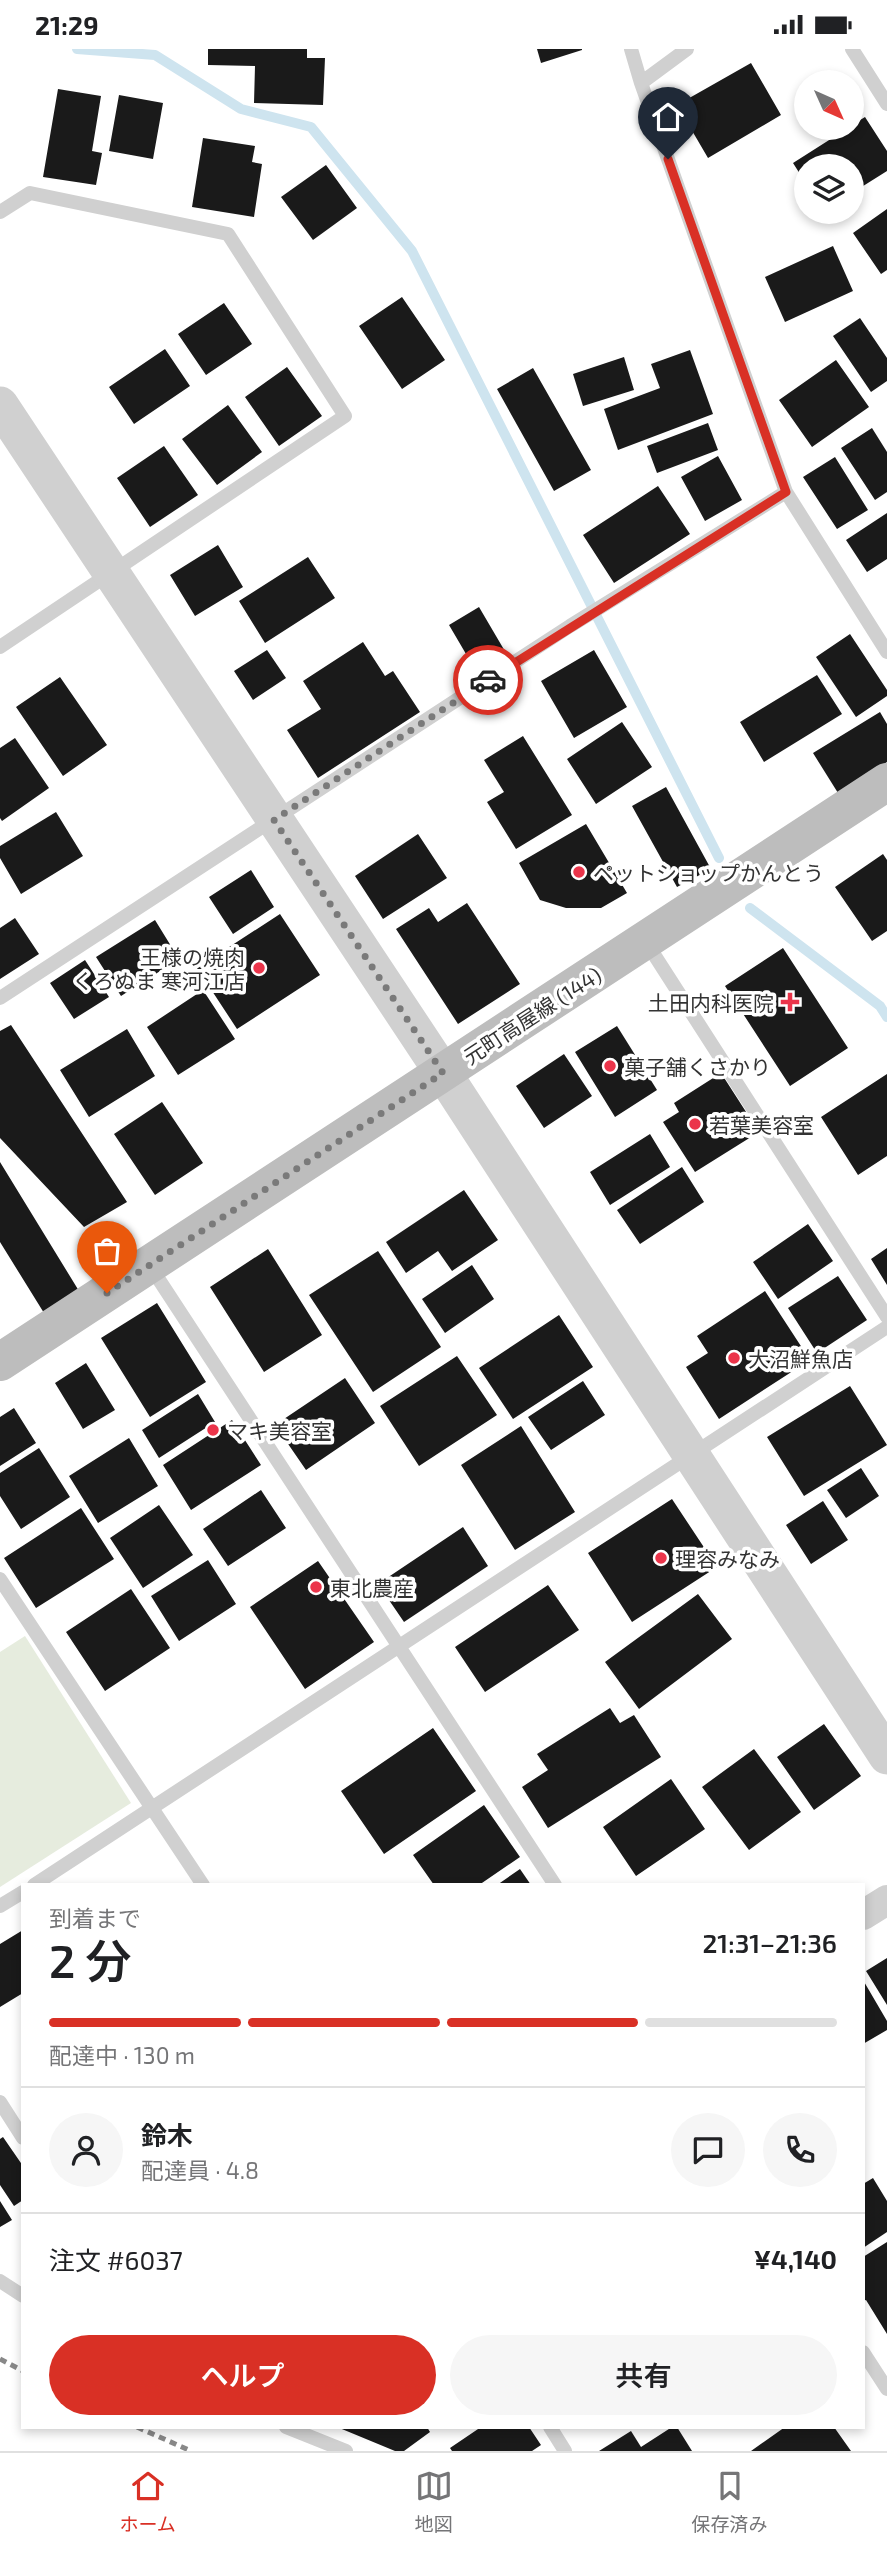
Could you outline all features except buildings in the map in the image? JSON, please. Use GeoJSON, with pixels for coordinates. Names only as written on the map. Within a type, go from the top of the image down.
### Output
{"type":"FeatureCollection","features":[{"type":"Feature","properties":{"kind":"main road","name":"元町高屋線 (144)"},"geometry":{"type":"LineString","coordinates":[[0,1362],[887,782]]}},
{"type":"Feature","properties":{"kind":"street"},"geometry":{"type":"LineString","coordinates":[[0,405],[443,1073],[887,1756]]}},
{"type":"Feature","properties":{"kind":"street"},"geometry":{"type":"LineString","coordinates":[[865,1914],[887,1900]]}},
{"type":"Feature","properties":{"kind":"lane"},"geometry":{"type":"LineString","coordinates":[[631,49],[786,492],[887,652]]}},
{"type":"Feature","properties":{"kind":"lane"},"geometry":{"type":"LineString","coordinates":[[641,83],[687,49]]}},
{"type":"Feature","properties":{"kind":"lane"},"geometry":{"type":"LineString","coordinates":[[852,49],[887,104]]}},
{"type":"Feature","properties":{"kind":"lane"},"geometry":{"type":"LineString","coordinates":[[0,212],[30,193],[228,234],[345,416],[0,647]]}},
{"type":"Feature","properties":{"kind":"lane"},"geometry":{"type":"LineString","coordinates":[[0,998],[570,626],[786,492]]}},
{"type":"Feature","properties":{"kind":"lane"},"geometry":{"type":"LineString","coordinates":[[646,941],[887,1317]]}},
{"type":"Feature","properties":{"kind":"lane"},"geometry":{"type":"LineString","coordinates":[[150,1266],[554,1883]]}},
{"type":"Feature","properties":{"kind":"lane"},"geometry":{"type":"LineString","coordinates":[[37,1883],[887,1327]]}},
{"type":"Feature","properties":{"kind":"lane"},"geometry":{"type":"LineString","coordinates":[[0,1579],[154,1807],[202,1883]]}},
{"type":"Feature","properties":{"kind":"lane"},"geometry":{"type":"LineString","coordinates":[[0,1906],[21,1893]]}},
{"type":"Feature","properties":{"kind":"lane"},"geometry":{"type":"LineString","coordinates":[[0,2102],[21,2135]]}},
{"type":"Feature","properties":{"kind":"lane"},"geometry":{"type":"LineString","coordinates":[[0,2281],[21,2295]]}},
{"type":"Feature","properties":{"kind":"lane"},"geometry":{"type":"LineString","coordinates":[[865,2355],[887,2389]]}},
{"type":"Feature","properties":{"kind":"lane"},"geometry":{"type":"LineString","coordinates":[[291,2429],[346,2451]]}},
{"type":"Feature","properties":{"kind":"lane"},"geometry":{"type":"LineString","coordinates":[[551,2429],[565,2451]]}},
{"type":"Feature","properties":{"kind":"shaded area"},"geometry":{"type":"Polygon","coordinates":[[[25,1636],[131,1803],[0,1887],[0,1652],[25,1636]]]}},
{"type":"Feature","properties":{"kind":"waterway"},"geometry":{"type":"LineString","coordinates":[[77,49],[155,55],[241,109],[311,127],[412,251],[719,858]]}},
{"type":"Feature","properties":{"kind":"waterway"},"geometry":{"type":"LineString","coordinates":[[750,908],[880,1006],[887,1017]]}},
{"type":"Feature","properties":{"kind":"railway"},"geometry":{"type":"LineString","coordinates":[[0,2359],[21,2370]]}},
{"type":"Feature","properties":{"kind":"railway"},"geometry":{"type":"LineString","coordinates":[[142,2429],[191,2451]]}},
{"type":"Feature","properties":{"kind":"way so far"},"geometry":{"type":"LineString","coordinates":[[107,1293],[443,1073],[274,820],[488,680]]}},
{"type":"Feature","properties":{"kind":"place","name":"ペットショップかんとう"},"geometry":{"type":"Point","coordinates":[579,872]}},
{"type":"Feature","properties":{"kind":"place","name":"王様の焼肉 くろぬま 寒河江店"},"geometry":{"type":"Point","coordinates":[259,968]}},
{"type":"Feature","properties":{"kind":"place","name":"土田内科医院"},"geometry":{"type":"Point","coordinates":[790,1002]}},
{"type":"Feature","properties":{"kind":"place","name":"菓子舗くさかり"},"geometry":{"type":"Point","coordinates":[610,1066]}},
{"type":"Feature","properties":{"kind":"place","name":"若葉美容室"},"geometry":{"type":"Point","coordinates":[695,1124]}},
{"type":"Feature","properties":{"kind":"place","name":"大沼鮮魚店"},"geometry":{"type":"Point","coordinates":[734,1358]}},
{"type":"Feature","properties":{"kind":"place","name":"マキ美容室"},"geometry":{"type":"Point","coordinates":[213,1430]}},
{"type":"Feature","properties":{"kind":"place","name":"理容みなみ"},"geometry":{"type":"Point","coordinates":[661,1558]}},
{"type":"Feature","properties":{"kind":"place","name":"東北農産"},"geometry":{"type":"Point","coordinates":[316,1587]}},
{"type":"Feature","properties":{"kind":"route"},"geometry":{"type":"LineString","coordinates":[[488,680],[786,492],[668,159]]}}]}
